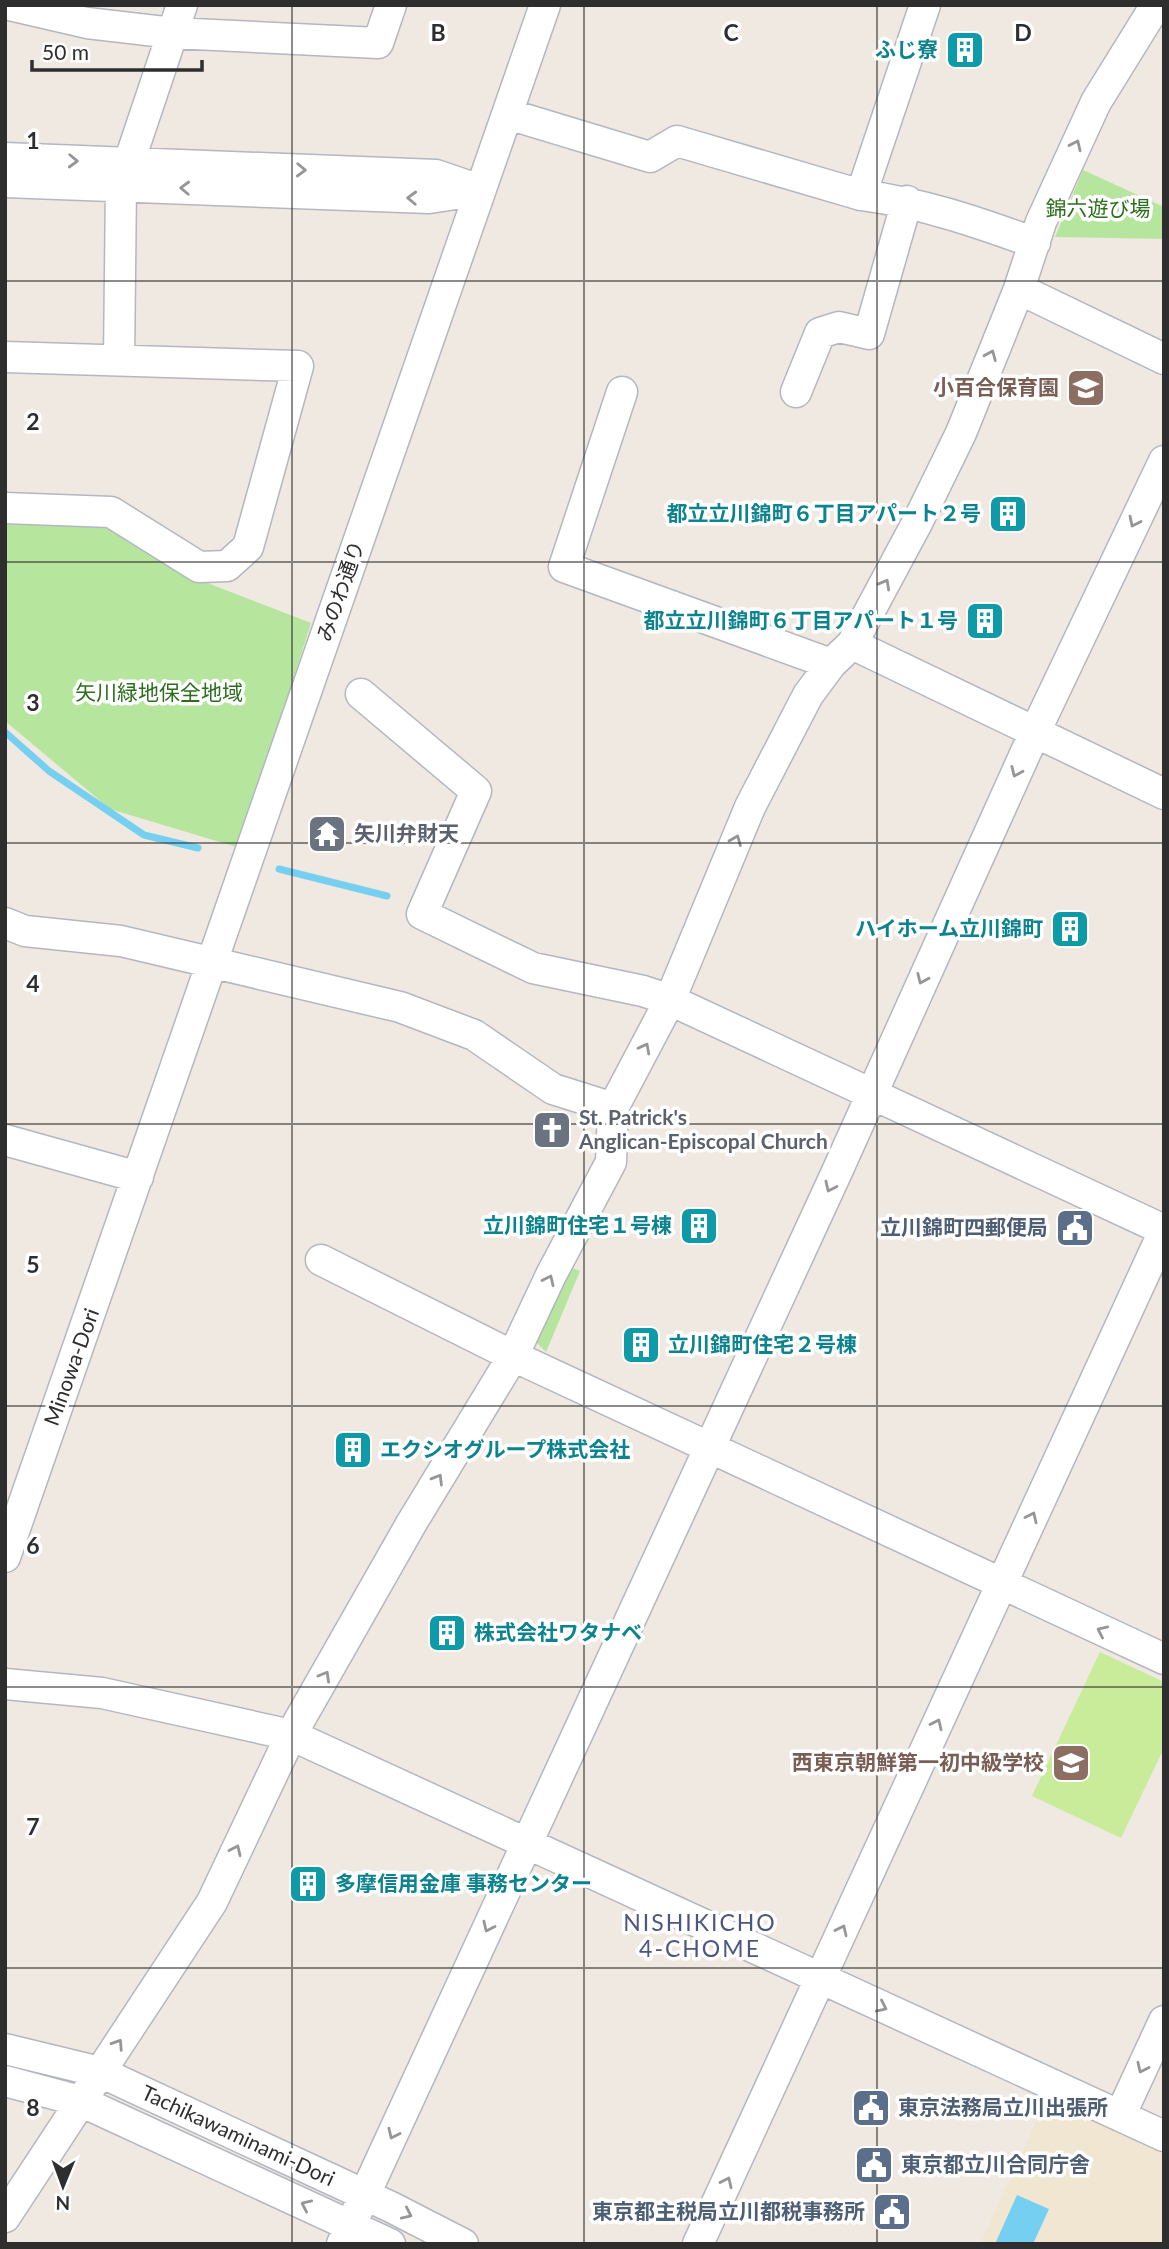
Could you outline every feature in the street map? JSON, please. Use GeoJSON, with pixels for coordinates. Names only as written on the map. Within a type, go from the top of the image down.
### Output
{"type":"FeatureCollection","features":[{"type":"Feature","properties":{"kind":"street"},"geometry":{"type":"LineString","coordinates":[[9,5],[87,23],[178,19],[378,43],[391,5]]}},
{"type":"Feature","properties":{"kind":"street","name":"みのわ通り"},"geometry":{"type":"LineString","coordinates":[[138,1177],[545,5]]}},
{"type":"Feature","properties":{"kind":"street"},"geometry":{"type":"LineString","coordinates":[[861,195],[925,5]]}},
{"type":"Feature","properties":{"kind":"street"},"geometry":{"type":"LineString","coordinates":[[5,2217],[212,1902],[291,1735],[411,1524],[513,1356],[551,1275],[611,1162],[613,1108],[670,1000],[750,807],[808,695],[831,664],[852,643],[917,523],[961,433],[1019,289],[1041,222],[1096,102],[1156,5]]}},
{"type":"Feature","properties":{"kind":"street"},"geometry":{"type":"LineString","coordinates":[[119,360],[124,174],[178,19]]}},
{"type":"Feature","properties":{"kind":"street"},"geometry":{"type":"LineString","coordinates":[[508,114],[650,157],[677,141],[861,195],[907,201],[967,218],[1035,243]]}},
{"type":"Feature","properties":{"kind":"street"},"geometry":{"type":"LineString","coordinates":[[5,158],[124,174],[429,198],[480,190]]}},
{"type":"Feature","properties":{"kind":"street"},"geometry":{"type":"LineString","coordinates":[[5,182],[124,174]]}},
{"type":"Feature","properties":{"kind":"street"},"geometry":{"type":"LineString","coordinates":[[796,392],[820,333],[839,327],[869,334],[907,201]]}},
{"type":"Feature","properties":{"kind":"street"},"geometry":{"type":"LineString","coordinates":[[1019,289],[1164,359]]}},
{"type":"Feature","properties":{"kind":"street"},"geometry":{"type":"LineString","coordinates":[[5,357],[298,366],[248,547],[227,566],[199,567],[111,512],[5,508]]}},
{"type":"Feature","properties":{"kind":"street"},"geometry":{"type":"LineString","coordinates":[[622,392],[564,567],[831,664]]}},
{"type":"Feature","properties":{"kind":"street"},"geometry":{"type":"LineString","coordinates":[[346,2234],[710,1447],[1034,734],[1164,461]]}},
{"type":"Feature","properties":{"kind":"street"},"geometry":{"type":"LineString","coordinates":[[852,643],[1034,734],[1164,794]]}},
{"type":"Feature","properties":{"kind":"street"},"geometry":{"type":"LineString","coordinates":[[361,694],[475,791],[422,914],[533,968],[642,991],[670,1000],[1164,1230],[698,2244]]}},
{"type":"Feature","properties":{"kind":"street"},"geometry":{"type":"LineString","coordinates":[[5,923],[24,931],[121,941],[346,993],[435,1018],[474,1035],[553,1089],[613,1108]]}},
{"type":"Feature","properties":{"kind":"street"},"geometry":{"type":"LineString","coordinates":[[5,1140],[138,1177]]}},
{"type":"Feature","properties":{"kind":"street","name":"Minowa-Dori"},"geometry":{"type":"LineString","coordinates":[[5,1557],[138,1177]]}},
{"type":"Feature","properties":{"kind":"street"},"geometry":{"type":"LineString","coordinates":[[321,1260],[513,1356],[1164,1659]]}},
{"type":"Feature","properties":{"kind":"street"},"geometry":{"type":"LineString","coordinates":[[5,1684],[102,1693],[291,1735],[1164,2136]]}},
{"type":"Feature","properties":{"kind":"street"},"geometry":{"type":"LineString","coordinates":[[1120,2116],[1164,2021]]}},
{"type":"Feature","properties":{"kind":"street","name":"Tachikawaminami-Dori"},"geometry":{"type":"LineString","coordinates":[[5,2049],[100,2072],[365,2194],[463,2244]]}},
{"type":"Feature","properties":{"kind":"street","name":"Tachikawaminami-Dori"},"geometry":{"type":"LineString","coordinates":[[5,2081],[80,2101],[346,2234],[390,2244]]}},
{"type":"Feature","properties":{"kind":"shaded area"},"geometry":{"type":"Polygon","coordinates":[[[1047,2098],[1164,2147],[1164,2244],[980,2244],[1047,2098]]]}},
{"type":"Feature","properties":{"kind":"green space","name":"錦六遊び場"},"geometry":{"type":"Polygon","coordinates":[[[1083,170],[1164,207],[1164,239],[1055,237],[1083,170]]]}},
{"type":"Feature","properties":{"kind":"green space","name":"矢川緑地保全地域"},"geometry":{"type":"Polygon","coordinates":[[[5,521],[105,521],[210,584],[311,623],[240,848],[110,809],[5,721],[5,521]]]}},
{"type":"Feature","properties":{"kind":"green space"},"geometry":{"type":"Polygon","coordinates":[[[564,1265],[580,1271],[546,1352],[532,1338],[564,1265]]]}},
{"type":"Feature","properties":{"kind":"green space"},"geometry":{"type":"Polygon","coordinates":[[[1100,1652],[1164,1682],[1164,1748],[1121,1838],[1032,1796],[1100,1652]]]}},
{"type":"Feature","properties":{"kind":"water"},"geometry":{"type":"Polygon","coordinates":[[[1017,2195],[1049,2209],[1033,2244],[995,2244],[1017,2195]]]}},
{"type":"Feature","properties":{"kind":"waterway"},"geometry":{"type":"LineString","coordinates":[[5,732],[49,771],[144,835],[198,848]]}},
{"type":"Feature","properties":{"kind":"waterway"},"geometry":{"type":"LineString","coordinates":[[279,869],[387,896]]}},
{"type":"Feature","properties":{"kind":"place","name":"ふじ寮"},"geometry":{"type":"Point","coordinates":[965,50]}},
{"type":"Feature","properties":{"kind":"place","name":"小百合保育園"},"geometry":{"type":"Point","coordinates":[1086,388]}},
{"type":"Feature","properties":{"kind":"place","name":"都立立川錦町６丁目アパート２号"},"geometry":{"type":"Point","coordinates":[1008,514]}},
{"type":"Feature","properties":{"kind":"place","name":"都立立川錦町６丁目アパート１号"},"geometry":{"type":"Point","coordinates":[985,621]}},
{"type":"Feature","properties":{"kind":"place","name":"矢川弁財天"},"geometry":{"type":"Point","coordinates":[327,834]}},
{"type":"Feature","properties":{"kind":"place","name":"ハイホーム立川錦町"},"geometry":{"type":"Point","coordinates":[1070,929]}},
{"type":"Feature","properties":{"kind":"place","name":"St. Patrick's Anglican-Episcopal Church"},"geometry":{"type":"Point","coordinates":[552,1130]}},
{"type":"Feature","properties":{"kind":"place","name":"立川錦町住宅１号棟"},"geometry":{"type":"Point","coordinates":[699,1226]}},
{"type":"Feature","properties":{"kind":"place","name":"立川錦町四郵便局"},"geometry":{"type":"Point","coordinates":[1075,1228]}},
{"type":"Feature","properties":{"kind":"place","name":"立川錦町住宅２号棟"},"geometry":{"type":"Point","coordinates":[641,1345]}},
{"type":"Feature","properties":{"kind":"place","name":"エクシオグループ株式会社"},"geometry":{"type":"Point","coordinates":[353,1450]}},
{"type":"Feature","properties":{"kind":"place","name":"株式会社ワタナベ"},"geometry":{"type":"Point","coordinates":[447,1633]}},
{"type":"Feature","properties":{"kind":"place","name":"西東京朝鮮第一初中級学校"},"geometry":{"type":"Point","coordinates":[1071,1763]}},
{"type":"Feature","properties":{"kind":"place","name":"多摩信用金庫 事務センター"},"geometry":{"type":"Point","coordinates":[308,1884]}},
{"type":"Feature","properties":{"kind":"place","name":"東京法務局立川出張所"},"geometry":{"type":"Point","coordinates":[871,2108]}},
{"type":"Feature","properties":{"kind":"place","name":"東京都立川合同庁舎"},"geometry":{"type":"Point","coordinates":[874,2165]}},
{"type":"Feature","properties":{"kind":"place","name":"東京都主税局立川都税事務所"},"geometry":{"type":"Point","coordinates":[892,2212]}},
{"type":"Feature","properties":{"kind":"district","name":"NISHIKICHO 4-CHOME"},"geometry":{"type":"Point","coordinates":[700,1936]}}]}
